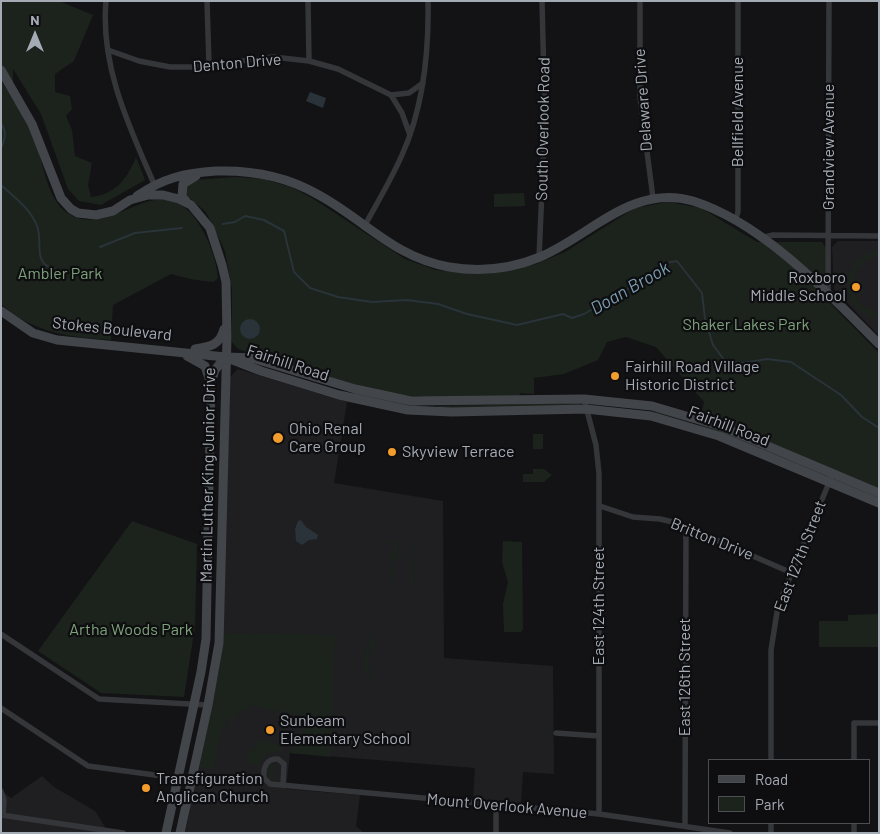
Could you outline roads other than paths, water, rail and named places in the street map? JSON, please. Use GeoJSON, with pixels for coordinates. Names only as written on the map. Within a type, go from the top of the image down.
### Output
{"type":"FeatureCollection","features":[{"type":"Feature","properties":{"kind":"main road"},"geometry":{"type":"LineString","coordinates":[[1,70],[32,124],[59,193],[65,204],[78,214],[96,215],[113,211],[154,184],[190,173],[212,171],[248,172],[285,179],[318,194],[393,246],[417,258],[451,267],[496,268],[538,258],[567,244],[617,211],[637,202],[653,198],[692,201],[735,221],[760,238],[828,293],[879,344]]}},
{"type":"Feature","properties":{"kind":"main road"},"geometry":{"type":"LineString","coordinates":[[212,171],[185,181],[181,192],[186,201],[205,221],[217,243],[226,282],[225,357]]}},
{"type":"Feature","properties":{"kind":"main road"},"geometry":{"type":"LineString","coordinates":[[130,200],[148,195],[163,195],[186,201]]}},
{"type":"Feature","properties":{"kind":"main road","name":"Stokes Boulevard"},"geometry":{"type":"LineString","coordinates":[[1,312],[26,329],[57,340],[225,357]]}},
{"type":"Feature","properties":{"kind":"main road"},"geometry":{"type":"LineString","coordinates":[[175,351],[213,345],[219,341],[226,321]]}},
{"type":"Feature","properties":{"kind":"main road"},"geometry":{"type":"LineString","coordinates":[[175,351],[197,359],[205,366],[211,382]]}},
{"type":"Feature","properties":{"kind":"main road","name":"Martin Luther King Junior Drive"},"geometry":{"type":"LineString","coordinates":[[166,833],[205,647],[211,382],[215,370],[225,357]]}},
{"type":"Feature","properties":{"kind":"main road","name":"Martin Luther King Junior Drive"},"geometry":{"type":"LineString","coordinates":[[180,833],[218,655],[225,357]]}},
{"type":"Feature","properties":{"kind":"main road","name":"Fairhill Road"},"geometry":{"type":"LineString","coordinates":[[225,357],[252,358],[360,391],[386,397],[434,402],[584,399],[652,411],[831,478],[879,493]]}},
{"type":"Feature","properties":{"kind":"main road","name":"Fairhill Road"},"geometry":{"type":"LineString","coordinates":[[225,357],[261,371],[337,394],[408,410],[434,412],[586,409],[652,411]]}},
{"type":"Feature","properties":{"kind":"main road"},"geometry":{"type":"LineString","coordinates":[[337,394],[340,384]]}},
{"type":"Feature","properties":{"kind":"main road"},"geometry":{"type":"LineString","coordinates":[[358,400],[360,391]]}},
{"type":"Feature","properties":{"kind":"main road"},"geometry":{"type":"LineString","coordinates":[[434,402],[434,412]]}},
{"type":"Feature","properties":{"kind":"main road","name":"Fairhill Road"},"geometry":{"type":"LineString","coordinates":[[831,478],[879,503]]}},
{"type":"Feature","properties":{"kind":"street"},"geometry":{"type":"LineString","coordinates":[[106,1],[105,26],[108,50],[121,105],[154,184]]}},
{"type":"Feature","properties":{"kind":"street"},"geometry":{"type":"LineString","coordinates":[[207,1],[208,65]]}},
{"type":"Feature","properties":{"kind":"street"},"geometry":{"type":"LineString","coordinates":[[308,1],[309,61]]}},
{"type":"Feature","properties":{"kind":"street"},"geometry":{"type":"LineString","coordinates":[[364,227],[392,177],[410,134],[423,83],[428,42],[428,1]]}},
{"type":"Feature","properties":{"kind":"street","name":"South Overlook Road"},"geometry":{"type":"LineString","coordinates":[[538,258],[545,121],[542,1]]}},
{"type":"Feature","properties":{"kind":"street","name":"Delaware Drive"},"geometry":{"type":"LineString","coordinates":[[640,1],[640,98],[653,198]]}},
{"type":"Feature","properties":{"kind":"street","name":"Bellfield Avenue"},"geometry":{"type":"LineString","coordinates":[[735,221],[738,212],[738,1]]}},
{"type":"Feature","properties":{"kind":"street","name":"Grandview Avenue"},"geometry":{"type":"LineString","coordinates":[[828,293],[829,1]]}},
{"type":"Feature","properties":{"kind":"street","name":"Denton Drive"},"geometry":{"type":"LineString","coordinates":[[108,50],[170,67],[208,65],[273,57],[309,61],[338,69],[391,95]]}},
{"type":"Feature","properties":{"kind":"street"},"geometry":{"type":"LineString","coordinates":[[410,134],[402,113],[391,95],[409,93],[423,83]]}},
{"type":"Feature","properties":{"kind":"street"},"geometry":{"type":"LineString","coordinates":[[760,238],[773,235],[879,236]]}},
{"type":"Feature","properties":{"kind":"street","name":"East 124th Street"},"geometry":{"type":"LineString","coordinates":[[584,399],[598,455],[600,506],[599,814]]}},
{"type":"Feature","properties":{"kind":"street"},"geometry":{"type":"LineString","coordinates":[[210,454],[223,454]]}},
{"type":"Feature","properties":{"kind":"street","name":"East 127th Street"},"geometry":{"type":"LineString","coordinates":[[771,759],[771,650],[778,606],[831,478]]}},
{"type":"Feature","properties":{"kind":"street","name":"Britton Drive"},"geometry":{"type":"LineString","coordinates":[[600,506],[629,516],[660,519],[686,527],[792,573]]}},
{"type":"Feature","properties":{"kind":"street","name":"East 126th Street"},"geometry":{"type":"LineString","coordinates":[[685,826],[686,527]]}},
{"type":"Feature","properties":{"kind":"street"},"geometry":{"type":"LineString","coordinates":[[207,590],[221,590]]}},
{"type":"Feature","properties":{"kind":"street"},"geometry":{"type":"LineString","coordinates":[[1,634],[99,699],[208,705]]}},
{"type":"Feature","properties":{"kind":"street"},"geometry":{"type":"LineString","coordinates":[[1,708],[88,766],[192,780]]}},
{"type":"Feature","properties":{"kind":"street"},"geometry":{"type":"LineString","coordinates":[[854,759],[854,723],[879,723]]}},
{"type":"Feature","properties":{"kind":"street"},"geometry":{"type":"LineString","coordinates":[[556,733],[599,736]]}},
{"type":"Feature","properties":{"kind":"street","name":"Mount Overlook Avenue"},"geometry":{"type":"LineString","coordinates":[[283,785],[284,764],[278,759],[270,760],[264,767],[264,778],[270,784],[599,814],[730,833]]}},
{"type":"Feature","properties":{"kind":"street"},"geometry":{"type":"LineString","coordinates":[[1,791],[4,800],[2,815],[123,833]]}},
{"type":"Feature","properties":{"kind":"street"},"geometry":{"type":"LineString","coordinates":[[496,804],[496,833]]}},
{"type":"Feature","properties":{"kind":"waterway","name":"Doan Brook"},"geometry":{"type":"LineString","coordinates":[[1,124],[5,136],[1,148]]}},
{"type":"Feature","properties":{"kind":"waterway","name":"Doan Brook"},"geometry":{"type":"LineString","coordinates":[[1,185],[22,204],[34,220],[39,232],[40,256],[45,265],[60,271],[67,272],[73,270]]}},
{"type":"Feature","properties":{"kind":"waterway","name":"Doan Brook"},"geometry":{"type":"LineString","coordinates":[[223,224],[235,222],[245,216],[264,220],[284,231],[294,272],[310,288],[338,297],[372,302],[407,300],[438,304],[467,314],[517,325],[563,314],[572,318],[584,314],[649,277],[666,263],[677,261],[702,293],[705,319],[713,345],[725,361],[743,363],[767,359],[791,362],[841,395],[862,417],[879,428]]}},
{"type":"Feature","properties":{"kind":"waterway"},"geometry":{"type":"LineString","coordinates":[[100,247],[135,233],[182,228]]}},
{"type":"Feature","properties":{"kind":"place","name":"Roxboro Middle School"},"geometry":{"type":"Point","coordinates":[856,287]}},
{"type":"Feature","properties":{"kind":"place","name":"Fairhill Road Village Historic District"},"geometry":{"type":"Point","coordinates":[615,376]}},
{"type":"Feature","properties":{"kind":"place","name":"Ohio Renal Care Group"},"geometry":{"type":"Point","coordinates":[278,438]}},
{"type":"Feature","properties":{"kind":"place","name":"Skyview Terrace"},"geometry":{"type":"Point","coordinates":[392,452]}},
{"type":"Feature","properties":{"kind":"place","name":"Sunbeam Elementary School"},"geometry":{"type":"Point","coordinates":[270,730]}},
{"type":"Feature","properties":{"kind":"place","name":"Transfiguration Anglican Church"},"geometry":{"type":"Point","coordinates":[146,788]}},
{"type":"Feature","properties":{"kind":"park label","name":"Ambler Park"},"geometry":{"type":"Point","coordinates":[60,274]}},
{"type":"Feature","properties":{"kind":"park label","name":"Shaker Lakes Park"},"geometry":{"type":"Point","coordinates":[746,325]}},
{"type":"Feature","properties":{"kind":"park label","name":"Artha Woods Park"},"geometry":{"type":"Point","coordinates":[131,630]}}]}
